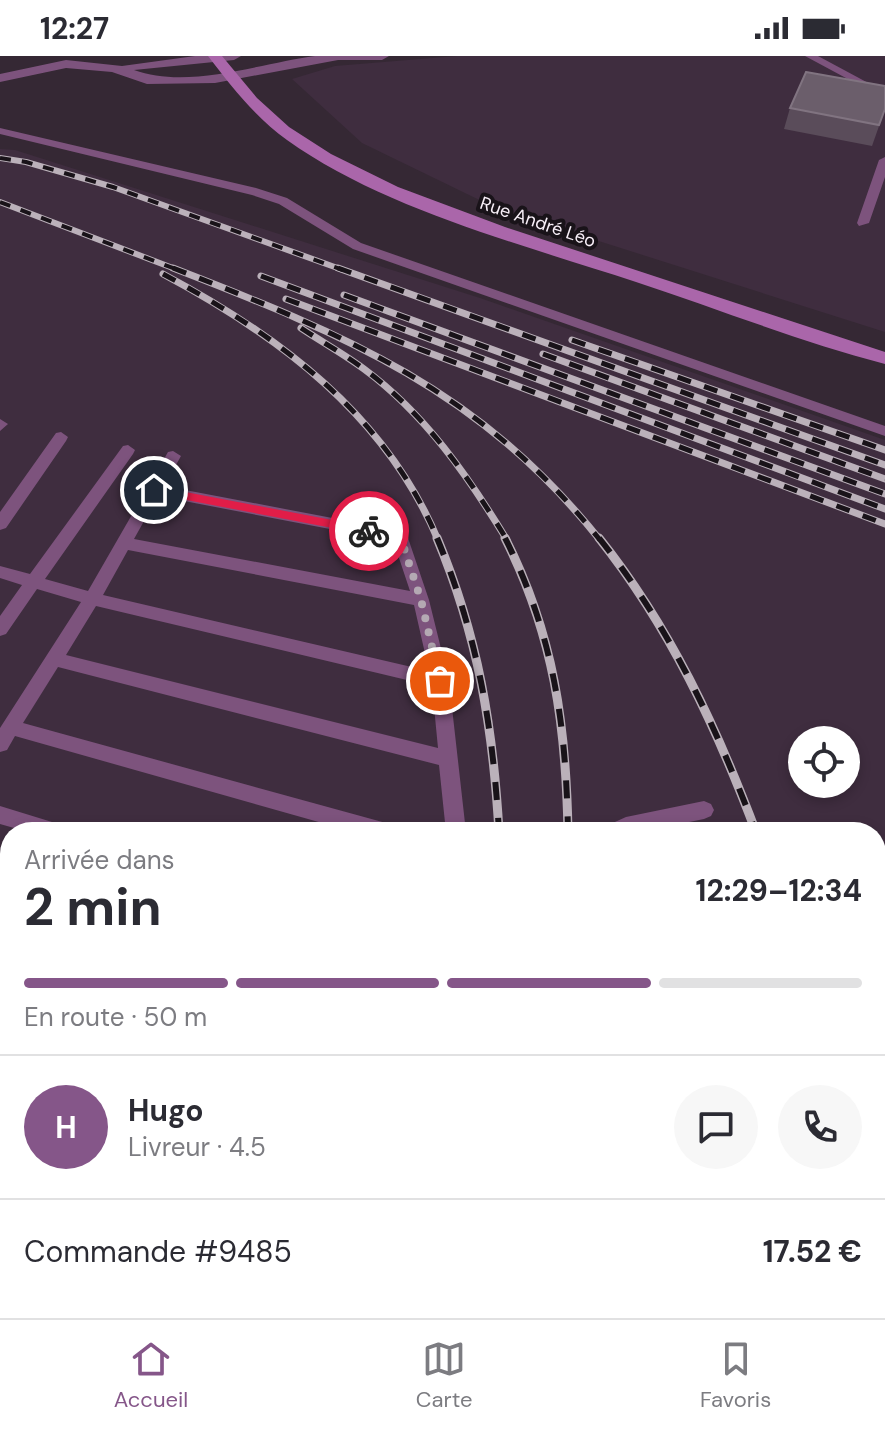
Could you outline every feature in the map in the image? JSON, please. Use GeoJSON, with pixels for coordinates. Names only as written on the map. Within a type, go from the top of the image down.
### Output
{"type":"FeatureCollection","features":[{"type":"Feature","properties":{"kind":"street"},"geometry":{"type":"LineString","coordinates":[[53,56],[66,64]]}},
{"type":"Feature","properties":{"kind":"street"},"geometry":{"type":"LineString","coordinates":[[0,85],[6,76],[66,64],[114,68],[234,56]]}},
{"type":"Feature","properties":{"kind":"street"},"geometry":{"type":"LineString","coordinates":[[315,56],[382,56]]}},
{"type":"Feature","properties":{"kind":"street","name":"Rue André Léo"},"geometry":{"type":"LineString","coordinates":[[216,57],[293,138],[323,156],[414,199],[518,237],[885,358]]}},
{"type":"Feature","properties":{"kind":"street"},"geometry":{"type":"LineString","coordinates":[[114,68],[147,80],[232,77],[334,57]]}},
{"type":"Feature","properties":{"kind":"lane"},"geometry":{"type":"LineString","coordinates":[[810,56],[885,96]]}},
{"type":"Feature","properties":{"kind":"lane"},"geometry":{"type":"LineString","coordinates":[[0,131],[283,201],[357,246],[885,431]]}},
{"type":"Feature","properties":{"kind":"lane"},"geometry":{"type":"LineString","coordinates":[[863,223],[885,160]]}},
{"type":"Feature","properties":{"kind":"lane"},"geometry":{"type":"LineString","coordinates":[[0,524],[61,437]]}},
{"type":"Feature","properties":{"kind":"lane"},"geometry":{"type":"LineString","coordinates":[[0,629],[128,450]]}},
{"type":"Feature","properties":{"kind":"lane"},"geometry":{"type":"LineString","coordinates":[[173,456],[92,599],[6,736],[346,822]]}},
{"type":"Feature","properties":{"kind":"lane"},"geometry":{"type":"LineString","coordinates":[[154,490],[393,536],[402,542],[421,600],[440,681],[455,822]]}},
{"type":"Feature","properties":{"kind":"lane"},"geometry":{"type":"LineString","coordinates":[[124,543],[421,600]]}},
{"type":"Feature","properties":{"kind":"lane"},"geometry":{"type":"LineString","coordinates":[[0,572],[92,599],[440,681]]}},
{"type":"Feature","properties":{"kind":"lane"},"geometry":{"type":"LineString","coordinates":[[54,659],[449,759]]}},
{"type":"Feature","properties":{"kind":"lane"},"geometry":{"type":"LineString","coordinates":[[646,822],[704,810]]}},
{"type":"Feature","properties":{"kind":"lane"},"geometry":{"type":"LineString","coordinates":[[0,815],[24,822]]}},
{"type":"Feature","properties":{"kind":"shaded area"},"geometry":{"type":"Polygon","coordinates":[[[457,56],[885,56],[885,332],[498,209],[362,143],[292,79],[335,66],[457,56]]]}},
{"type":"Feature","properties":{"kind":"shaded area"},"geometry":{"type":"Polygon","coordinates":[[[0,149],[15,150],[480,298],[885,440],[885,822],[0,822],[0,149]]]}},
{"type":"Feature","properties":{"kind":"building"},"geometry":{"type":"Polygon","coordinates":[[[806,72],[885,86],[885,109],[879,125],[790,108],[806,72]]]}},
{"type":"Feature","properties":{"kind":"railway"},"geometry":{"type":"LineString","coordinates":[[0,158],[26,162],[113,187],[343,270]]}},
{"type":"Feature","properties":{"kind":"railway"},"geometry":{"type":"LineString","coordinates":[[0,202],[178,270]]}},
{"type":"Feature","properties":{"kind":"railway"},"geometry":{"type":"LineString","coordinates":[[173,268],[352,344],[458,406],[507,444],[554,488],[600,540]]}},
{"type":"Feature","properties":{"kind":"railway"},"geometry":{"type":"LineString","coordinates":[[338,268],[885,465]]}},
{"type":"Feature","properties":{"kind":"railway"},"geometry":{"type":"LineString","coordinates":[[163,274],[248,324],[324,383],[359,417],[389,454],[416,495],[438,540]]}},
{"type":"Feature","properties":{"kind":"railway"},"geometry":{"type":"LineString","coordinates":[[261,276],[885,509]]}},
{"type":"Feature","properties":{"kind":"railway"},"geometry":{"type":"LineString","coordinates":[[344,295],[885,494]]}},
{"type":"Feature","properties":{"kind":"railway"},"geometry":{"type":"LineString","coordinates":[[286,299],[885,524]]}},
{"type":"Feature","properties":{"kind":"railway"},"geometry":{"type":"LineString","coordinates":[[301,328],[364,369],[407,406],[444,447],[507,540]]}},
{"type":"Feature","properties":{"kind":"railway"},"geometry":{"type":"LineString","coordinates":[[572,340],[885,450]]}},
{"type":"Feature","properties":{"kind":"railway"},"geometry":{"type":"LineString","coordinates":[[543,354],[885,479]]}},
{"type":"Feature","properties":{"kind":"railway"},"geometry":{"type":"LineString","coordinates":[[437,538],[463,611],[481,682],[493,756],[498,822]]}},
{"type":"Feature","properties":{"kind":"railway"},"geometry":{"type":"LineString","coordinates":[[505,538],[535,610],[554,681],[564,755],[568,822]]}},
{"type":"Feature","properties":{"kind":"railway"},"geometry":{"type":"LineString","coordinates":[[599,538],[648,607],[689,679],[725,754],[752,822]]}},
{"type":"Feature","properties":{"kind":"way so far"},"geometry":{"type":"LineString","coordinates":[[369,531],[393,536],[402,542],[421,600],[440,681]]}},
{"type":"Feature","properties":{"kind":"route"},"geometry":{"type":"LineString","coordinates":[[154,490],[369,531]]}}]}
